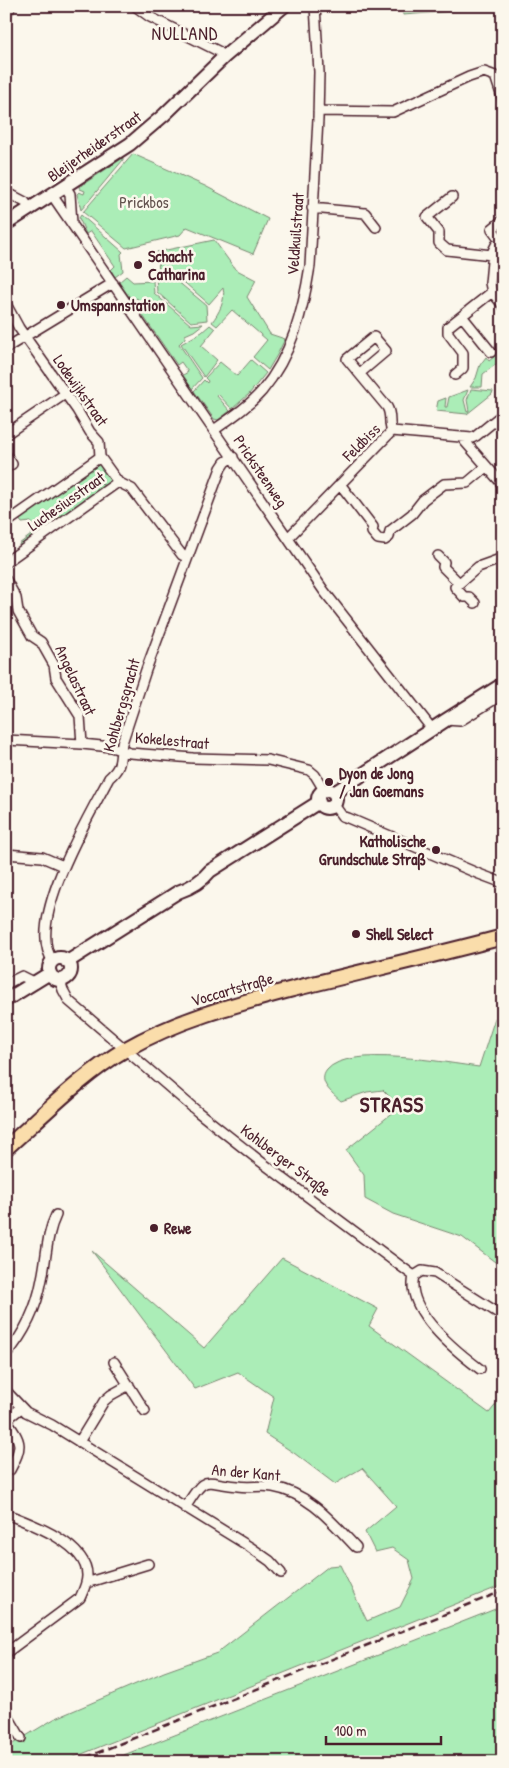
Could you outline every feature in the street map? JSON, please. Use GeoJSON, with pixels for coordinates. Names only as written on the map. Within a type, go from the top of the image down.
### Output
{"type":"FeatureCollection","features":[{"type":"Feature","properties":{"kind":"main road","name":"Voccartstraße"},"geometry":{"type":"LineString","coordinates":[[6,1148],[82,1080],[125,1050],[173,1026],[216,1010],[503,937]]}},
{"type":"Feature","properties":{"kind":"street"},"geometry":{"type":"LineString","coordinates":[[135,6],[150,17],[218,51],[224,57]]}},
{"type":"Feature","properties":{"kind":"street","name":"Bleijerheiderstraat"},"geometry":{"type":"LineString","coordinates":[[6,224],[147,131],[224,57],[284,6]]}},
{"type":"Feature","properties":{"kind":"street","name":"Veldkuilstraat"},"geometry":{"type":"LineString","coordinates":[[214,430],[261,392],[276,371],[291,342],[305,291],[310,266],[318,112],[319,72],[315,6]]}},
{"type":"Feature","properties":{"kind":"street"},"geometry":{"type":"LineString","coordinates":[[318,112],[393,112],[469,76],[484,72],[498,73],[503,100]]}},
{"type":"Feature","properties":{"kind":"street"},"geometry":{"type":"LineString","coordinates":[[65,186],[70,194],[72,224]]}},
{"type":"Feature","properties":{"kind":"street"},"geometry":{"type":"LineString","coordinates":[[6,192],[25,202],[30,209]]}},
{"type":"Feature","properties":{"kind":"street","name":"Pricksteenweg"},"geometry":{"type":"LineString","coordinates":[[52,195],[324,591],[432,730]]}},
{"type":"Feature","properties":{"kind":"street"},"geometry":{"type":"LineString","coordinates":[[452,197],[427,217],[439,232],[439,242],[446,250],[492,255]]}},
{"type":"Feature","properties":{"kind":"street"},"geometry":{"type":"LineString","coordinates":[[312,208],[365,213],[376,227]]}},
{"type":"Feature","properties":{"kind":"street"},"geometry":{"type":"LineString","coordinates":[[503,220],[492,229],[502,240],[494,247],[490,283],[492,292],[503,304]]}},
{"type":"Feature","properties":{"kind":"street"},"geometry":{"type":"LineString","coordinates":[[6,348],[113,283]]}},
{"type":"Feature","properties":{"kind":"street"},"geometry":{"type":"LineString","coordinates":[[455,375],[462,368],[463,353],[448,333],[447,328],[492,292]]}},
{"type":"Feature","properties":{"kind":"street","name":"Lodewijkstraat"},"geometry":{"type":"LineString","coordinates":[[6,304],[14,320],[90,432],[99,442],[100,457],[118,482],[132,488],[182,555],[187,557]]}},
{"type":"Feature","properties":{"kind":"street"},"geometry":{"type":"LineString","coordinates":[[462,316],[491,352]]}},
{"type":"Feature","properties":{"kind":"street"},"geometry":{"type":"LineString","coordinates":[[360,373],[386,351],[374,337],[347,359],[387,407],[390,414],[390,428],[392,431]]}},
{"type":"Feature","properties":{"kind":"street"},"geometry":{"type":"LineString","coordinates":[[6,434],[65,394]]}},
{"type":"Feature","properties":{"kind":"street","name":"Feldbiss"},"geometry":{"type":"LineString","coordinates":[[288,538],[392,431],[472,438],[503,414]]}},
{"type":"Feature","properties":{"kind":"street"},"geometry":{"type":"LineString","coordinates":[[478,457],[480,433]]}},
{"type":"Feature","properties":{"kind":"street"},"geometry":{"type":"LineString","coordinates":[[461,437],[503,485]]}},
{"type":"Feature","properties":{"kind":"street"},"geometry":{"type":"LineString","coordinates":[[6,455],[12,464],[6,468]]}},
{"type":"Feature","properties":{"kind":"street","name":"Luchesiusstraat"},"geometry":{"type":"LineString","coordinates":[[6,523],[100,457]]}},
{"type":"Feature","properties":{"kind":"street","name":"Kohlbergsgracht"},"geometry":{"type":"LineString","coordinates":[[54,971],[45,944],[46,928],[63,866],[109,778],[114,774],[122,759],[121,750],[146,670],[187,557],[221,468],[225,462],[233,457]]}},
{"type":"Feature","properties":{"kind":"street"},"geometry":{"type":"LineString","coordinates":[[340,484],[373,527],[372,532],[378,539],[384,540],[389,537],[390,531],[412,514],[423,500],[444,484],[467,483],[486,467]]}},
{"type":"Feature","properties":{"kind":"street","name":"Luchesiusstraat"},"geometry":{"type":"LineString","coordinates":[[6,562],[118,482]]}},
{"type":"Feature","properties":{"kind":"street"},"geometry":{"type":"LineString","coordinates":[[438,556],[444,562],[444,567],[454,588],[464,597],[469,597],[475,603]]}},
{"type":"Feature","properties":{"kind":"street"},"geometry":{"type":"LineString","coordinates":[[454,588],[478,567],[503,558]]}},
{"type":"Feature","properties":{"kind":"street","name":"Angelastraat"},"geometry":{"type":"LineString","coordinates":[[6,580],[16,598],[18,611],[32,636],[41,642],[54,665],[56,678],[80,716],[82,744]]}},
{"type":"Feature","properties":{"kind":"street"},"geometry":{"type":"LineString","coordinates":[[67,962],[178,892],[206,877],[210,871],[319,802],[325,808],[331,796],[503,684]]}},
{"type":"Feature","properties":{"kind":"street"},"geometry":{"type":"LineString","coordinates":[[446,720],[460,722],[503,694]]}},
{"type":"Feature","properties":{"kind":"street","name":"Kokelestraat"},"geometry":{"type":"LineString","coordinates":[[6,740],[82,744],[111,747],[130,753],[193,758],[268,760],[309,770],[331,796],[342,816],[503,883]]}},
{"type":"Feature","properties":{"kind":"street"},"geometry":{"type":"LineString","coordinates":[[6,854],[42,857],[63,866]]}},
{"type":"Feature","properties":{"kind":"street"},"geometry":{"type":"LineString","coordinates":[[6,1000],[54,971],[60,958],[67,962],[70,968],[69,974],[64,979],[54,971]]}},
{"type":"Feature","properties":{"kind":"street","name":"Kohlberger Straße"},"geometry":{"type":"LineString","coordinates":[[54,971],[69,1001],[198,1112],[260,1161],[414,1276]]}},
{"type":"Feature","properties":{"kind":"street"},"geometry":{"type":"LineString","coordinates":[[6,984],[22,976],[36,983]]}},
{"type":"Feature","properties":{"kind":"street"},"geometry":{"type":"LineString","coordinates":[[6,1355],[18,1340],[34,1311],[43,1277],[50,1229],[56,1215]]}},
{"type":"Feature","properties":{"kind":"street"},"geometry":{"type":"LineString","coordinates":[[480,1369],[453,1348],[420,1308],[414,1295],[414,1276],[422,1271],[435,1273],[503,1316]]}},
{"type":"Feature","properties":{"kind":"street"},"geometry":{"type":"LineString","coordinates":[[114,1362],[145,1411]]}},
{"type":"Feature","properties":{"kind":"street"},"geometry":{"type":"LineString","coordinates":[[80,1442],[104,1401],[129,1385]]}},
{"type":"Feature","properties":{"kind":"street"},"geometry":{"type":"LineString","coordinates":[[6,1391],[30,1415],[52,1425],[257,1552],[270,1561],[281,1573]]}},
{"type":"Feature","properties":{"kind":"street"},"geometry":{"type":"LineString","coordinates":[[10,1470],[20,1443],[6,1420],[21,1408]]}},
{"type":"Feature","properties":{"kind":"street","name":"An der Kant"},"geometry":{"type":"LineString","coordinates":[[185,1508],[194,1493],[204,1483],[212,1481],[238,1486],[271,1487],[287,1491],[310,1502],[356,1547]]}},
{"type":"Feature","properties":{"kind":"street"},"geometry":{"type":"LineString","coordinates":[[6,1514],[54,1536],[79,1555],[85,1563],[87,1571],[86,1583],[80,1598],[72,1606],[6,1653]]}},
{"type":"Feature","properties":{"kind":"street"},"geometry":{"type":"LineString","coordinates":[[86,1583],[148,1564]]}},
{"type":"Feature","properties":{"kind":"street"},"geometry":{"type":"LineString","coordinates":[[6,1713],[20,1738]]}},
{"type":"Feature","properties":{"kind":"green space"},"geometry":{"type":"Polygon","coordinates":[[[402,6],[503,6],[503,7],[403,15],[402,6]]]}},
{"type":"Feature","properties":{"kind":"green space","name":"Prickbos"},"geometry":{"type":"Polygon","coordinates":[[[133,154],[205,186],[268,219],[253,254],[187,227],[180,235],[126,248],[83,212],[133,154]]]}},
{"type":"Feature","properties":{"kind":"green space"},"geometry":{"type":"Polygon","coordinates":[[[123,158],[81,210],[77,194],[79,192],[84,194],[85,191],[79,187],[123,158]]]}},
{"type":"Feature","properties":{"kind":"green space"},"geometry":{"type":"Polygon","coordinates":[[[81,215],[123,252],[121,254],[123,271],[115,277],[111,270],[115,266],[91,231],[86,234],[79,218],[81,215]]]}},
{"type":"Feature","properties":{"kind":"green space"},"geometry":{"type":"Polygon","coordinates":[[[214,240],[235,269],[256,280],[247,297],[270,334],[285,339],[268,370],[253,357],[267,340],[232,310],[217,326],[212,322],[224,297],[223,288],[209,304],[170,270],[159,271],[157,252],[214,240]]]}},
{"type":"Feature","properties":{"kind":"green space"},"geometry":{"type":"Polygon","coordinates":[[[126,276],[133,282],[153,281],[154,293],[191,325],[203,324],[185,335],[185,338],[179,344],[202,378],[192,389],[183,375],[188,372],[181,362],[177,365],[139,310],[143,307],[137,298],[132,301],[119,282],[126,276]]]}},
{"type":"Feature","properties":{"kind":"green space"},"geometry":{"type":"Polygon","coordinates":[[[156,276],[171,276],[206,305],[207,320],[191,322],[157,292],[156,276]]]}},
{"type":"Feature","properties":{"kind":"green space"},"geometry":{"type":"Polygon","coordinates":[[[210,325],[215,329],[201,346],[217,360],[204,377],[181,344],[210,325]]]}},
{"type":"Feature","properties":{"kind":"green space"},"geometry":{"type":"Polygon","coordinates":[[[493,352],[502,353],[503,359],[483,374],[482,387],[470,387],[476,378],[480,365],[486,357],[489,361],[495,356],[493,352]]]}},
{"type":"Feature","properties":{"kind":"green space"},"geometry":{"type":"Polygon","coordinates":[[[251,360],[266,373],[249,394],[232,409],[218,394],[217,396],[230,411],[218,420],[214,419],[194,391],[204,380],[207,383],[208,381],[205,378],[220,362],[237,376],[251,360]]]}},
{"type":"Feature","properties":{"kind":"green space"},"geometry":{"type":"Polygon","coordinates":[[[471,389],[493,391],[492,394],[467,414],[436,411],[438,401],[446,398],[445,407],[447,407],[449,397],[468,390],[464,400],[467,412],[469,411],[467,400],[471,389]]]}},
{"type":"Feature","properties":{"kind":"green space"},"geometry":{"type":"Polygon","coordinates":[[[98,462],[113,481],[106,488],[96,476],[105,488],[21,547],[19,544],[31,535],[35,527],[31,522],[22,523],[19,519],[98,462]]]}},
{"type":"Feature","properties":{"kind":"green space"},"geometry":{"type":"Polygon","coordinates":[[[503,1015],[503,1093],[497,1096],[503,1109],[503,1268],[462,1237],[393,1214],[365,1199],[364,1175],[346,1150],[400,1107],[383,1090],[367,1092],[341,1101],[327,1087],[324,1074],[338,1062],[355,1058],[376,1057],[422,1059],[479,1067],[495,1018],[503,1015]]]}},
{"type":"Feature","properties":{"kind":"green space"},"geometry":{"type":"Polygon","coordinates":[[[92,1251],[204,1348],[282,1258],[378,1309],[369,1326],[489,1413],[503,1396],[503,1585],[62,1762],[6,1762],[6,1748],[54,1719],[164,1672],[217,1653],[329,1566],[340,1565],[367,1621],[400,1607],[414,1579],[409,1560],[392,1548],[375,1552],[365,1532],[396,1506],[362,1468],[335,1484],[265,1434],[274,1397],[238,1372],[195,1389],[92,1251]]]}},
{"type":"Feature","properties":{"kind":"green space"},"geometry":{"type":"Polygon","coordinates":[[[503,1606],[503,1762],[106,1762],[503,1606]]]}},
{"type":"Feature","properties":{"kind":"railway"},"geometry":{"type":"LineString","coordinates":[[74,1762],[503,1591]]}},
{"type":"Feature","properties":{"kind":"place","name":"Schacht Catharina"},"geometry":{"type":"Point","coordinates":[138,265]}},
{"type":"Feature","properties":{"kind":"place","name":"Umspannstation"},"geometry":{"type":"Point","coordinates":[61,305]}},
{"type":"Feature","properties":{"kind":"place","name":"Dyon de Jong / Jan Goemans"},"geometry":{"type":"Point","coordinates":[329,782]}},
{"type":"Feature","properties":{"kind":"place","name":"Katholische Grundschule Straß"},"geometry":{"type":"Point","coordinates":[436,850]}},
{"type":"Feature","properties":{"kind":"place","name":"Shell Select"},"geometry":{"type":"Point","coordinates":[356,934]}},
{"type":"Feature","properties":{"kind":"place","name":"Rewe"},"geometry":{"type":"Point","coordinates":[154,1228]}},
{"type":"Feature","properties":{"kind":"district","name":"NULLAND"},"geometry":{"type":"Point","coordinates":[185,34]}},
{"type":"Feature","properties":{"kind":"district","name":"STRASS"},"geometry":{"type":"Point","coordinates":[392,1105]}}]}
